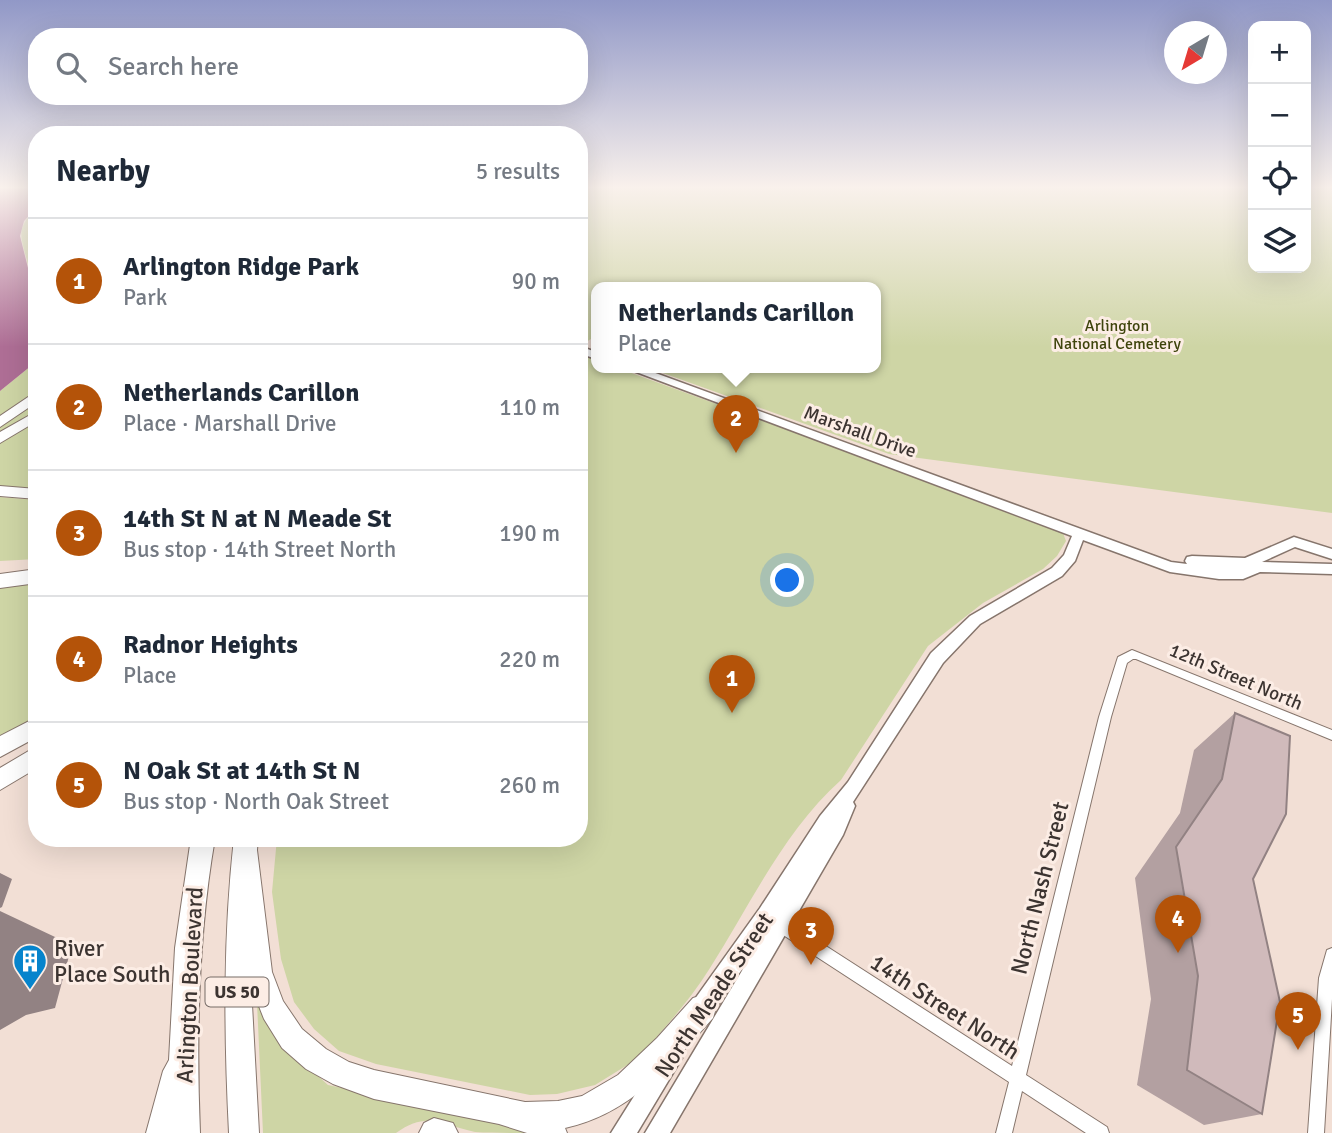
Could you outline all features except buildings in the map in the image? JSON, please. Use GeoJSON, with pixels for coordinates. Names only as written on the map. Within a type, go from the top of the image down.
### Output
{"type":"FeatureCollection","features":[{"type":"Feature","properties":{"kind":"highway"},"geometry":{"type":"LineString","coordinates":[[0,424],[28,402]]}},
{"type":"Feature","properties":{"kind":"highway"},"geometry":{"type":"LineString","coordinates":[[0,438],[28,421]]}},
{"type":"Feature","properties":{"kind":"highway"},"geometry":{"type":"LineString","coordinates":[[0,491],[28,493]]}},
{"type":"Feature","properties":{"kind":"highway"},"geometry":{"type":"LineString","coordinates":[[0,568],[28,567]]}},
{"type":"Feature","properties":{"kind":"highway"},"geometry":{"type":"LineString","coordinates":[[0,581],[28,577]]}},
{"type":"Feature","properties":{"kind":"highway"},"geometry":{"type":"LineString","coordinates":[[0,747],[28,731]]}},
{"type":"Feature","properties":{"kind":"highway"},"geometry":{"type":"LineString","coordinates":[[0,780],[28,762]]}},
{"type":"Feature","properties":{"kind":"highway","name":"Arlington Boulevard"},"geometry":{"type":"LineString","coordinates":[[185,1133],[183,1050],[188,944],[202,847]]}},
{"type":"Feature","properties":{"kind":"highway"},"geometry":{"type":"LineString","coordinates":[[246,847],[259,972],[275,1016],[297,1045],[324,1066],[345,1076],[525,1115],[571,1113],[619,1093],[649,1067],[703,1008]]}},
{"type":"Feature","properties":{"kind":"highway","name":"US 50"},"geometry":{"type":"LineString","coordinates":[[244,1133],[237,982],[238,916],[246,847]]}},
{"type":"Feature","properties":{"kind":"highway"},"geometry":{"type":"LineString","coordinates":[[161,1133],[183,1050]]}},
{"type":"Feature","properties":{"kind":"highway"},"geometry":{"type":"LineString","coordinates":[[525,1115],[552,1133]]}},
{"type":"Feature","properties":{"kind":"highway"},"geometry":{"type":"LineString","coordinates":[[434,1133],[443,1133]]}},
{"type":"Feature","properties":{"kind":"street","name":"Marshall Drive"},"geometry":{"type":"LineString","coordinates":[[644,373],[1080,532],[1151,561],[1219,574],[1243,574],[1261,567],[1332,569]]}},
{"type":"Feature","properties":{"kind":"street","name":"Marshall Drive"},"geometry":{"type":"LineString","coordinates":[[1080,532],[1112,538],[1172,559],[1207,563],[1246,563],[1294,542],[1332,554]]}},
{"type":"Feature","properties":{"kind":"street","name":"North Meade Street"},"geometry":{"type":"LineString","coordinates":[[623,1133],[703,1008],[774,920],[836,829],[853,788],[917,686],[945,648],[975,620],[1057,572],[1067,563],[1080,532]]}},
{"type":"Feature","properties":{"kind":"street","name":"12th Street North"},"geometry":{"type":"LineString","coordinates":[[1127,656],[1137,655],[1153,661],[1332,735]]}},
{"type":"Feature","properties":{"kind":"street","name":"North Nash Street"},"geometry":{"type":"LineString","coordinates":[[1004,1133],[1105,717],[1122,660],[1127,656]]}},
{"type":"Feature","properties":{"kind":"street","name":"North Meade Street"},"geometry":{"type":"LineString","coordinates":[[657,1133],[774,920]]}},
{"type":"Feature","properties":{"kind":"street","name":"14th Street North"},"geometry":{"type":"LineString","coordinates":[[774,920],[1101,1133]]}},
{"type":"Feature","properties":{"kind":"street"},"geometry":{"type":"LineString","coordinates":[[1316,1133],[1326,978],[1332,955]]}},
{"type":"Feature","properties":{"kind":"green space"},"geometry":{"type":"Polygon","coordinates":[[[22,241],[28,241],[28,265],[22,241]]]}},
{"type":"Feature","properties":{"kind":"green space","name":"Arlington National Cemetery"},"geometry":{"type":"Polygon","coordinates":[[[588,241],[1248,241],[1248,273],[1311,273],[1311,241],[1332,241],[1332,513],[889,454],[663,373],[881,373],[881,282],[591,282],[591,339],[588,341],[588,241]]]}},
{"type":"Feature","properties":{"kind":"green space"},"geometry":{"type":"Polygon","coordinates":[[[588,357],[591,358],[591,373],[631,373],[1054,527],[1063,533],[1066,541],[1057,556],[1043,569],[983,603],[928,646],[841,780],[802,822],[785,845],[696,989],[637,1059],[595,1085],[557,1094],[530,1095],[376,1064],[339,1051],[314,1029],[294,1002],[281,959],[272,892],[276,847],[588,847],[588,357]]]}},
{"type":"Feature","properties":{"kind":"green space"},"geometry":{"type":"Polygon","coordinates":[[[28,368],[28,490],[0,487],[0,391],[28,368]]]}},
{"type":"Feature","properties":{"kind":"green space"},"geometry":{"type":"Polygon","coordinates":[[[0,497],[28,499],[28,559],[0,561],[0,497]]]}},
{"type":"Feature","properties":{"kind":"green space"},"geometry":{"type":"Polygon","coordinates":[[[28,583],[28,721],[0,737],[0,587],[28,583]]]}},
{"type":"Feature","properties":{"kind":"green space"},"geometry":{"type":"Polygon","coordinates":[[[257,1003],[277,1039],[328,1085],[406,1101],[531,1133],[475,1132],[426,1121],[407,1126],[396,1133],[263,1133],[257,1003]]]}},
{"type":"Feature","properties":{"kind":"shaded area"},"geometry":{"type":"Polygon","coordinates":[[[0,241],[21,241],[28,268],[28,368],[0,391],[0,241]]]}},
{"type":"Feature","properties":{"kind":"place","name":"Netherlands Carillon"},"geometry":{"type":"Point","coordinates":[736,453]}},
{"type":"Feature","properties":{"kind":"place","name":"Arlington Ridge Park"},"geometry":{"type":"Point","coordinates":[732,713]}},
{"type":"Feature","properties":{"kind":"place","name":"Radnor Heights"},"geometry":{"type":"Point","coordinates":[1178,953]}},
{"type":"Feature","properties":{"kind":"place","name":"14th St N at N Meade St"},"geometry":{"type":"Point","coordinates":[811,965]}},
{"type":"Feature","properties":{"kind":"place","name":"River Place South"},"geometry":{"type":"Point","coordinates":[30,991]}},
{"type":"Feature","properties":{"kind":"place","name":"N Oak St at 14th St N"},"geometry":{"type":"Point","coordinates":[1298,1050]}}]}
